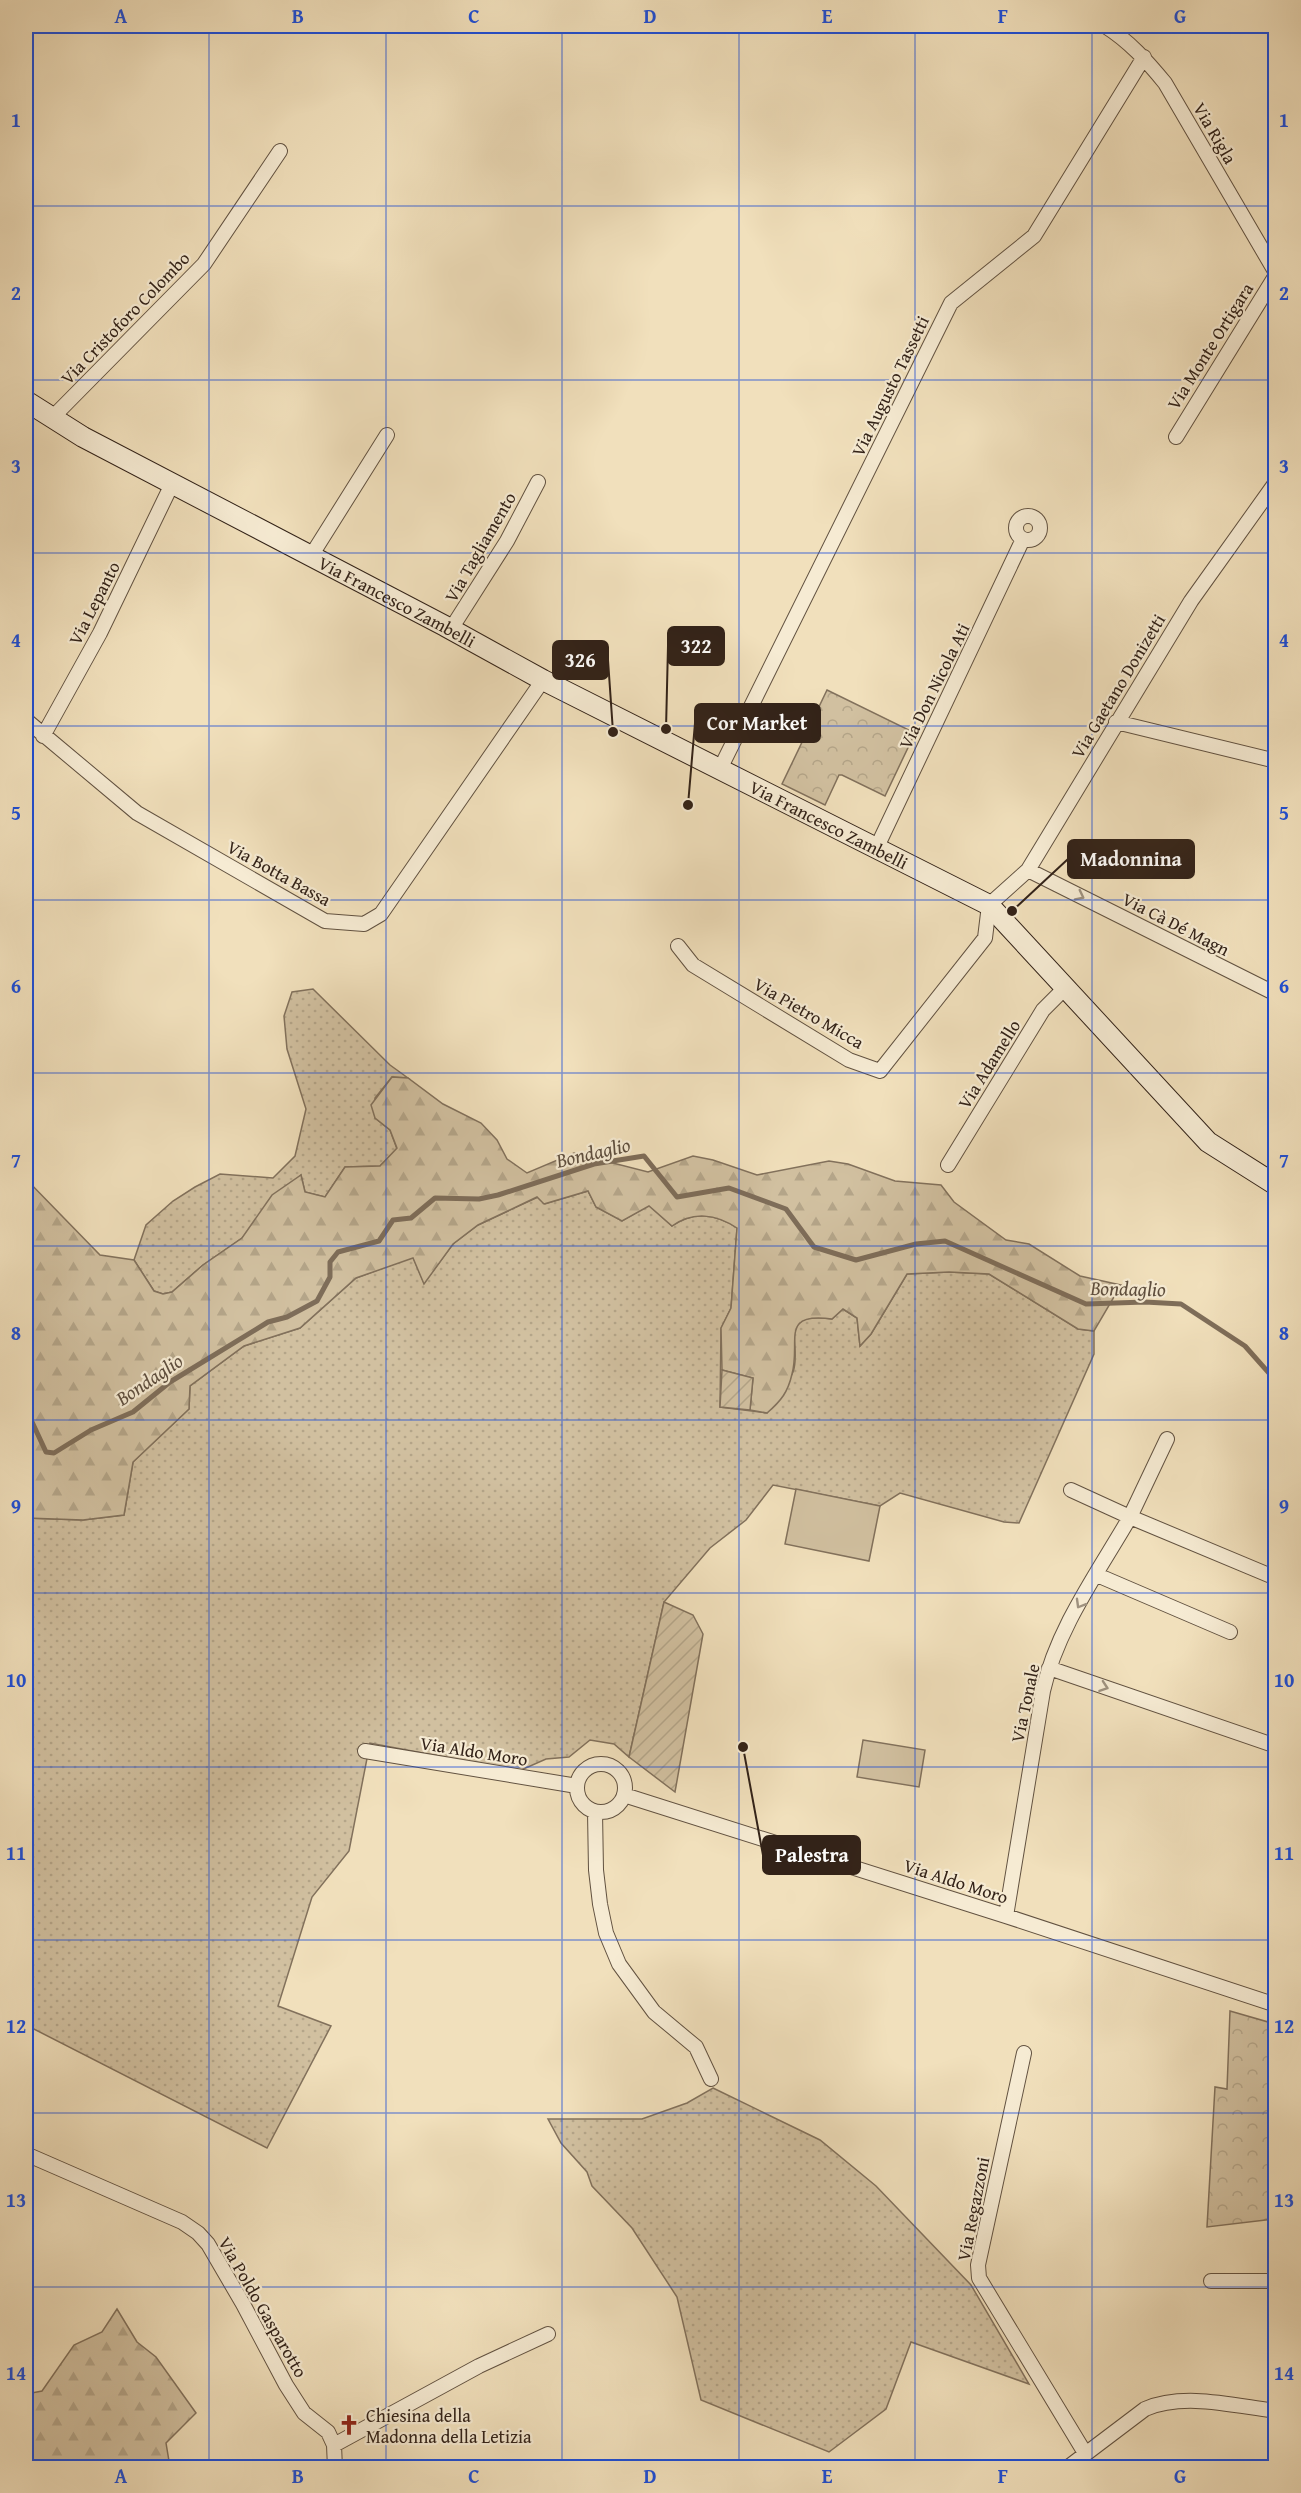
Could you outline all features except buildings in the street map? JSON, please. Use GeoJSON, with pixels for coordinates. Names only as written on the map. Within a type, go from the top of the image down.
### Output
{"type":"FeatureCollection","features":[{"type":"Feature","properties":{"kind":"main road","name":"Via Francesco Zambelli"},"geometry":{"type":"LineString","coordinates":[[26,401],[83,437],[451,629],[543,680],[989,905],[1208,1142],[1275,1185]]}},
{"type":"Feature","properties":{"kind":"street","name":"Via Rigla"},"geometry":{"type":"LineString","coordinates":[[1112,27],[1144,57],[1165,83],[1275,274]]}},
{"type":"Feature","properties":{"kind":"street","name":"Via Augusto Tassetti"},"geometry":{"type":"LineString","coordinates":[[720,769],[951,303],[1034,236],[1144,57]]}},
{"type":"Feature","properties":{"kind":"street","name":"Via Cristoforo Colombo"},"geometry":{"type":"LineString","coordinates":[[52,418],[204,264],[279,151]]}},
{"type":"Feature","properties":{"kind":"street","name":"Via Monte Ortigara"},"geometry":{"type":"LineString","coordinates":[[1176,437],[1275,274]]}},
{"type":"Feature","properties":{"kind":"street","name":"Via Francesco Zambelli"},"geometry":{"type":"LineString","coordinates":[[311,556],[387,435]]}},
{"type":"Feature","properties":{"kind":"street","name":"Via Tagliamento"},"geometry":{"type":"LineString","coordinates":[[451,629],[507,541],[538,482]]}},
{"type":"Feature","properties":{"kind":"street","name":"Via Gaetano Donizetti"},"geometry":{"type":"LineString","coordinates":[[989,905],[1028,870],[1191,601],[1275,482]]}},
{"type":"Feature","properties":{"kind":"street","name":"Via Lepanto"},"geometry":{"type":"LineString","coordinates":[[43,736],[100,633],[172,484]]}},
{"type":"Feature","properties":{"kind":"street","name":"Via Don Nicola Ati"},"geometry":{"type":"LineString","coordinates":[[876,849],[1023,539]]}},
{"type":"Feature","properties":{"kind":"street","name":"Via Botta Bassa"},"geometry":{"type":"LineString","coordinates":[[26,720],[137,813],[325,921],[364,924],[381,914],[543,680]]}},
{"type":"Feature","properties":{"kind":"street"},"geometry":{"type":"LineString","coordinates":[[1116,722],[1275,761]]}},
{"type":"Feature","properties":{"kind":"street","name":"Via Cà Dé Magn"},"geometry":{"type":"LineString","coordinates":[[1028,870],[1275,994]]}},
{"type":"Feature","properties":{"kind":"street","name":"Via Pietro Micca"},"geometry":{"type":"LineString","coordinates":[[678,946],[693,965],[849,1060],[880,1071],[985,938],[989,905]]}},
{"type":"Feature","properties":{"kind":"street","name":"Via Adamello"},"geometry":{"type":"LineString","coordinates":[[948,1165],[1043,1010],[1066,987]]}},
{"type":"Feature","properties":{"kind":"street","name":"Via Tonale"},"geometry":{"type":"LineString","coordinates":[[1006,1916],[1043,1691],[1049,1668],[1069,1623],[1130,1517],[1167,1439]]}},
{"type":"Feature","properties":{"kind":"street"},"geometry":{"type":"LineString","coordinates":[[1071,1490],[1275,1578]]}},
{"type":"Feature","properties":{"kind":"street"},"geometry":{"type":"LineString","coordinates":[[1097,1575],[1230,1632]]}},
{"type":"Feature","properties":{"kind":"street"},"geometry":{"type":"LineString","coordinates":[[1049,1668],[1275,1746]]}},
{"type":"Feature","properties":{"kind":"street","name":"Via Aldo Moro"},"geometry":{"type":"LineString","coordinates":[[365,1751],[576,1786]]}},
{"type":"Feature","properties":{"kind":"street"},"geometry":{"type":"LineString","coordinates":[[605,1764],[613,1766],[624,1779],[624,1795],[621,1801],[610,1810],[595,1812],[579,1799],[576,1786],[583,1771],[590,1766],[605,1764]]}},
{"type":"Feature","properties":{"kind":"street","name":"Via Aldo Moro"},"geometry":{"type":"LineString","coordinates":[[624,1795],[1006,1916],[1275,2005]]}},
{"type":"Feature","properties":{"kind":"street"},"geometry":{"type":"LineString","coordinates":[[595,1812],[596,1870],[600,1904],[606,1934],[619,1964],[654,2012],[696,2047],[711,2079]]}},
{"type":"Feature","properties":{"kind":"street","name":"Via Regazzoni"},"geometry":{"type":"LineString","coordinates":[[1024,2053],[978,2265],[979,2278],[1085,2453]]}},
{"type":"Feature","properties":{"kind":"street","name":"Via Poldo Gasparotto"},"geometry":{"type":"LineString","coordinates":[[26,2154],[182,2222],[198,2233],[208,2244],[243,2304],[286,2385],[304,2413],[328,2432],[334,2445]]}},
{"type":"Feature","properties":{"kind":"street"},"geometry":{"type":"LineString","coordinates":[[1211,2281],[1275,2281]]}},
{"type":"Feature","properties":{"kind":"street"},"geometry":{"type":"LineString","coordinates":[[335,2468],[334,2445],[479,2366],[548,2334]]}},
{"type":"Feature","properties":{"kind":"street"},"geometry":{"type":"LineString","coordinates":[[1067,2468],[1145,2409],[1156,2404],[1199,2402],[1275,2411]]}},
{"type":"Feature","properties":{"kind":"green space"},"geometry":{"type":"Polygon","coordinates":[[[827,690],[915,733],[885,796],[839,775],[825,805],[782,784],[827,690]]]}},
{"type":"Feature","properties":{"kind":"green space"},"geometry":{"type":"Polygon","coordinates":[[[313,989],[390,1065],[408,1078],[392,1077],[375,1098],[375,1118],[390,1130],[397,1149],[380,1166],[345,1167],[325,1197],[305,1192],[301,1175],[242,1238],[203,1265],[172,1292],[163,1294],[154,1291],[134,1260],[146,1225],[173,1201],[220,1174],[273,1178],[295,1156],[306,1109],[287,1049],[284,1016],[292,992],[313,989]]]}},
{"type":"Feature","properties":{"kind":"green space"},"geometry":{"type":"Polygon","coordinates":[[[392,1077],[408,1078],[443,1104],[481,1123],[497,1140],[507,1159],[527,1173],[574,1153],[648,1172],[693,1156],[713,1160],[757,1175],[829,1161],[848,1164],[895,1181],[941,1185],[954,1202],[1006,1240],[1029,1244],[1080,1276],[1121,1285],[1094,1331],[1078,1329],[989,1274],[949,1272],[907,1274],[871,1334],[860,1346],[857,1318],[843,1309],[832,1319],[815,1318],[805,1320],[798,1325],[795,1332],[794,1362],[788,1386],[780,1400],[767,1413],[750,1410],[753,1378],[722,1370],[721,1328],[731,1308],[737,1228],[713,1217],[704,1216],[688,1218],[672,1226],[649,1206],[622,1221],[596,1207],[588,1191],[544,1204],[537,1197],[478,1225],[453,1244],[424,1284],[413,1258],[356,1278],[300,1328],[244,1346],[190,1386],[189,1409],[133,1462],[124,1515],[83,1520],[26,1518],[26,1179],[100,1255],[134,1260],[154,1291],[163,1294],[172,1292],[203,1265],[242,1238],[272,1195],[301,1175],[305,1192],[325,1197],[345,1167],[380,1166],[397,1148],[390,1130],[375,1118],[371,1105],[392,1077]]]}},
{"type":"Feature","properties":{"kind":"green space"},"geometry":{"type":"Polygon","coordinates":[[[588,1191],[596,1207],[622,1221],[649,1205],[672,1226],[688,1218],[704,1216],[713,1217],[737,1228],[731,1308],[721,1329],[720,1407],[767,1413],[793,1372],[794,1332],[797,1325],[803,1320],[814,1318],[832,1319],[843,1309],[857,1318],[860,1346],[871,1334],[907,1274],[949,1272],[989,1274],[1078,1329],[1094,1331],[1094,1354],[1019,1523],[1004,1522],[900,1493],[880,1506],[773,1485],[746,1520],[710,1548],[664,1602],[629,1757],[614,1744],[590,1740],[569,1757],[546,1759],[519,1771],[370,1743],[349,1851],[312,1897],[278,2006],[331,2026],[267,2148],[26,2025],[26,1518],[83,1520],[124,1515],[133,1462],[189,1409],[190,1386],[244,1346],[300,1328],[356,1278],[413,1257],[424,1283],[453,1244],[478,1225],[538,1197],[545,1204],[588,1191]]]}},
{"type":"Feature","properties":{"kind":"green space"},"geometry":{"type":"Polygon","coordinates":[[[722,1370],[753,1378],[750,1410],[720,1407],[722,1370]]]}},
{"type":"Feature","properties":{"kind":"green space"},"geometry":{"type":"Polygon","coordinates":[[[796,1489],[880,1506],[869,1561],[785,1544],[796,1489]]]}},
{"type":"Feature","properties":{"kind":"green space"},"geometry":{"type":"Polygon","coordinates":[[[664,1602],[693,1615],[703,1634],[675,1792],[629,1757],[664,1602]]]}},
{"type":"Feature","properties":{"kind":"green space"},"geometry":{"type":"Polygon","coordinates":[[[863,1740],[925,1750],[919,1787],[857,1777],[863,1740]]]}},
{"type":"Feature","properties":{"kind":"green space"},"geometry":{"type":"Polygon","coordinates":[[[1230,2011],[1275,2024],[1275,2219],[1207,2227],[1215,2087],[1227,2089],[1230,2011]]]}},
{"type":"Feature","properties":{"kind":"green space"},"geometry":{"type":"Polygon","coordinates":[[[713,2088],[820,2140],[876,2186],[971,2285],[1029,2384],[911,2342],[886,2409],[829,2452],[701,2400],[677,2297],[632,2228],[592,2186],[587,2172],[561,2143],[548,2119],[642,2119],[687,2103],[713,2088]]]}},
{"type":"Feature","properties":{"kind":"green space"},"geometry":{"type":"Polygon","coordinates":[[[117,2309],[137,2342],[156,2357],[196,2413],[166,2443],[170,2467],[26,2467],[26,2394],[42,2391],[74,2345],[102,2332],[117,2309]]]}},
{"type":"Feature","properties":{"kind":"waterway","name":"Bondaglio"},"geometry":{"type":"LineString","coordinates":[[26,1409],[46,1452],[54,1453],[91,1430],[133,1412],[170,1382],[268,1322],[287,1317],[317,1301],[330,1277],[330,1262],[338,1252],[379,1241],[393,1220],[411,1218],[435,1198],[479,1199],[594,1164],[644,1156],[677,1197],[729,1188],[786,1209],[814,1247],[856,1260],[916,1244],[945,1241],[1086,1304],[1145,1302],[1181,1304],[1245,1346],[1276,1381]]}},
{"type":"Feature","properties":{"kind":"place","name":"322"},"geometry":{"type":"Point","coordinates":[666,729]}},
{"type":"Feature","properties":{"kind":"place","name":"326"},"geometry":{"type":"Point","coordinates":[613,732]}},
{"type":"Feature","properties":{"kind":"place","name":"Cor Market"},"geometry":{"type":"Point","coordinates":[688,805]}},
{"type":"Feature","properties":{"kind":"place","name":"Madonnina"},"geometry":{"type":"Point","coordinates":[1012,911]}},
{"type":"Feature","properties":{"kind":"place","name":"Palestra"},"geometry":{"type":"Point","coordinates":[743,1747]}},
{"type":"Feature","properties":{"kind":"place","name":"Chiesina della Madonna della Letizia"},"geometry":{"type":"Point","coordinates":[349,2425]}}]}
